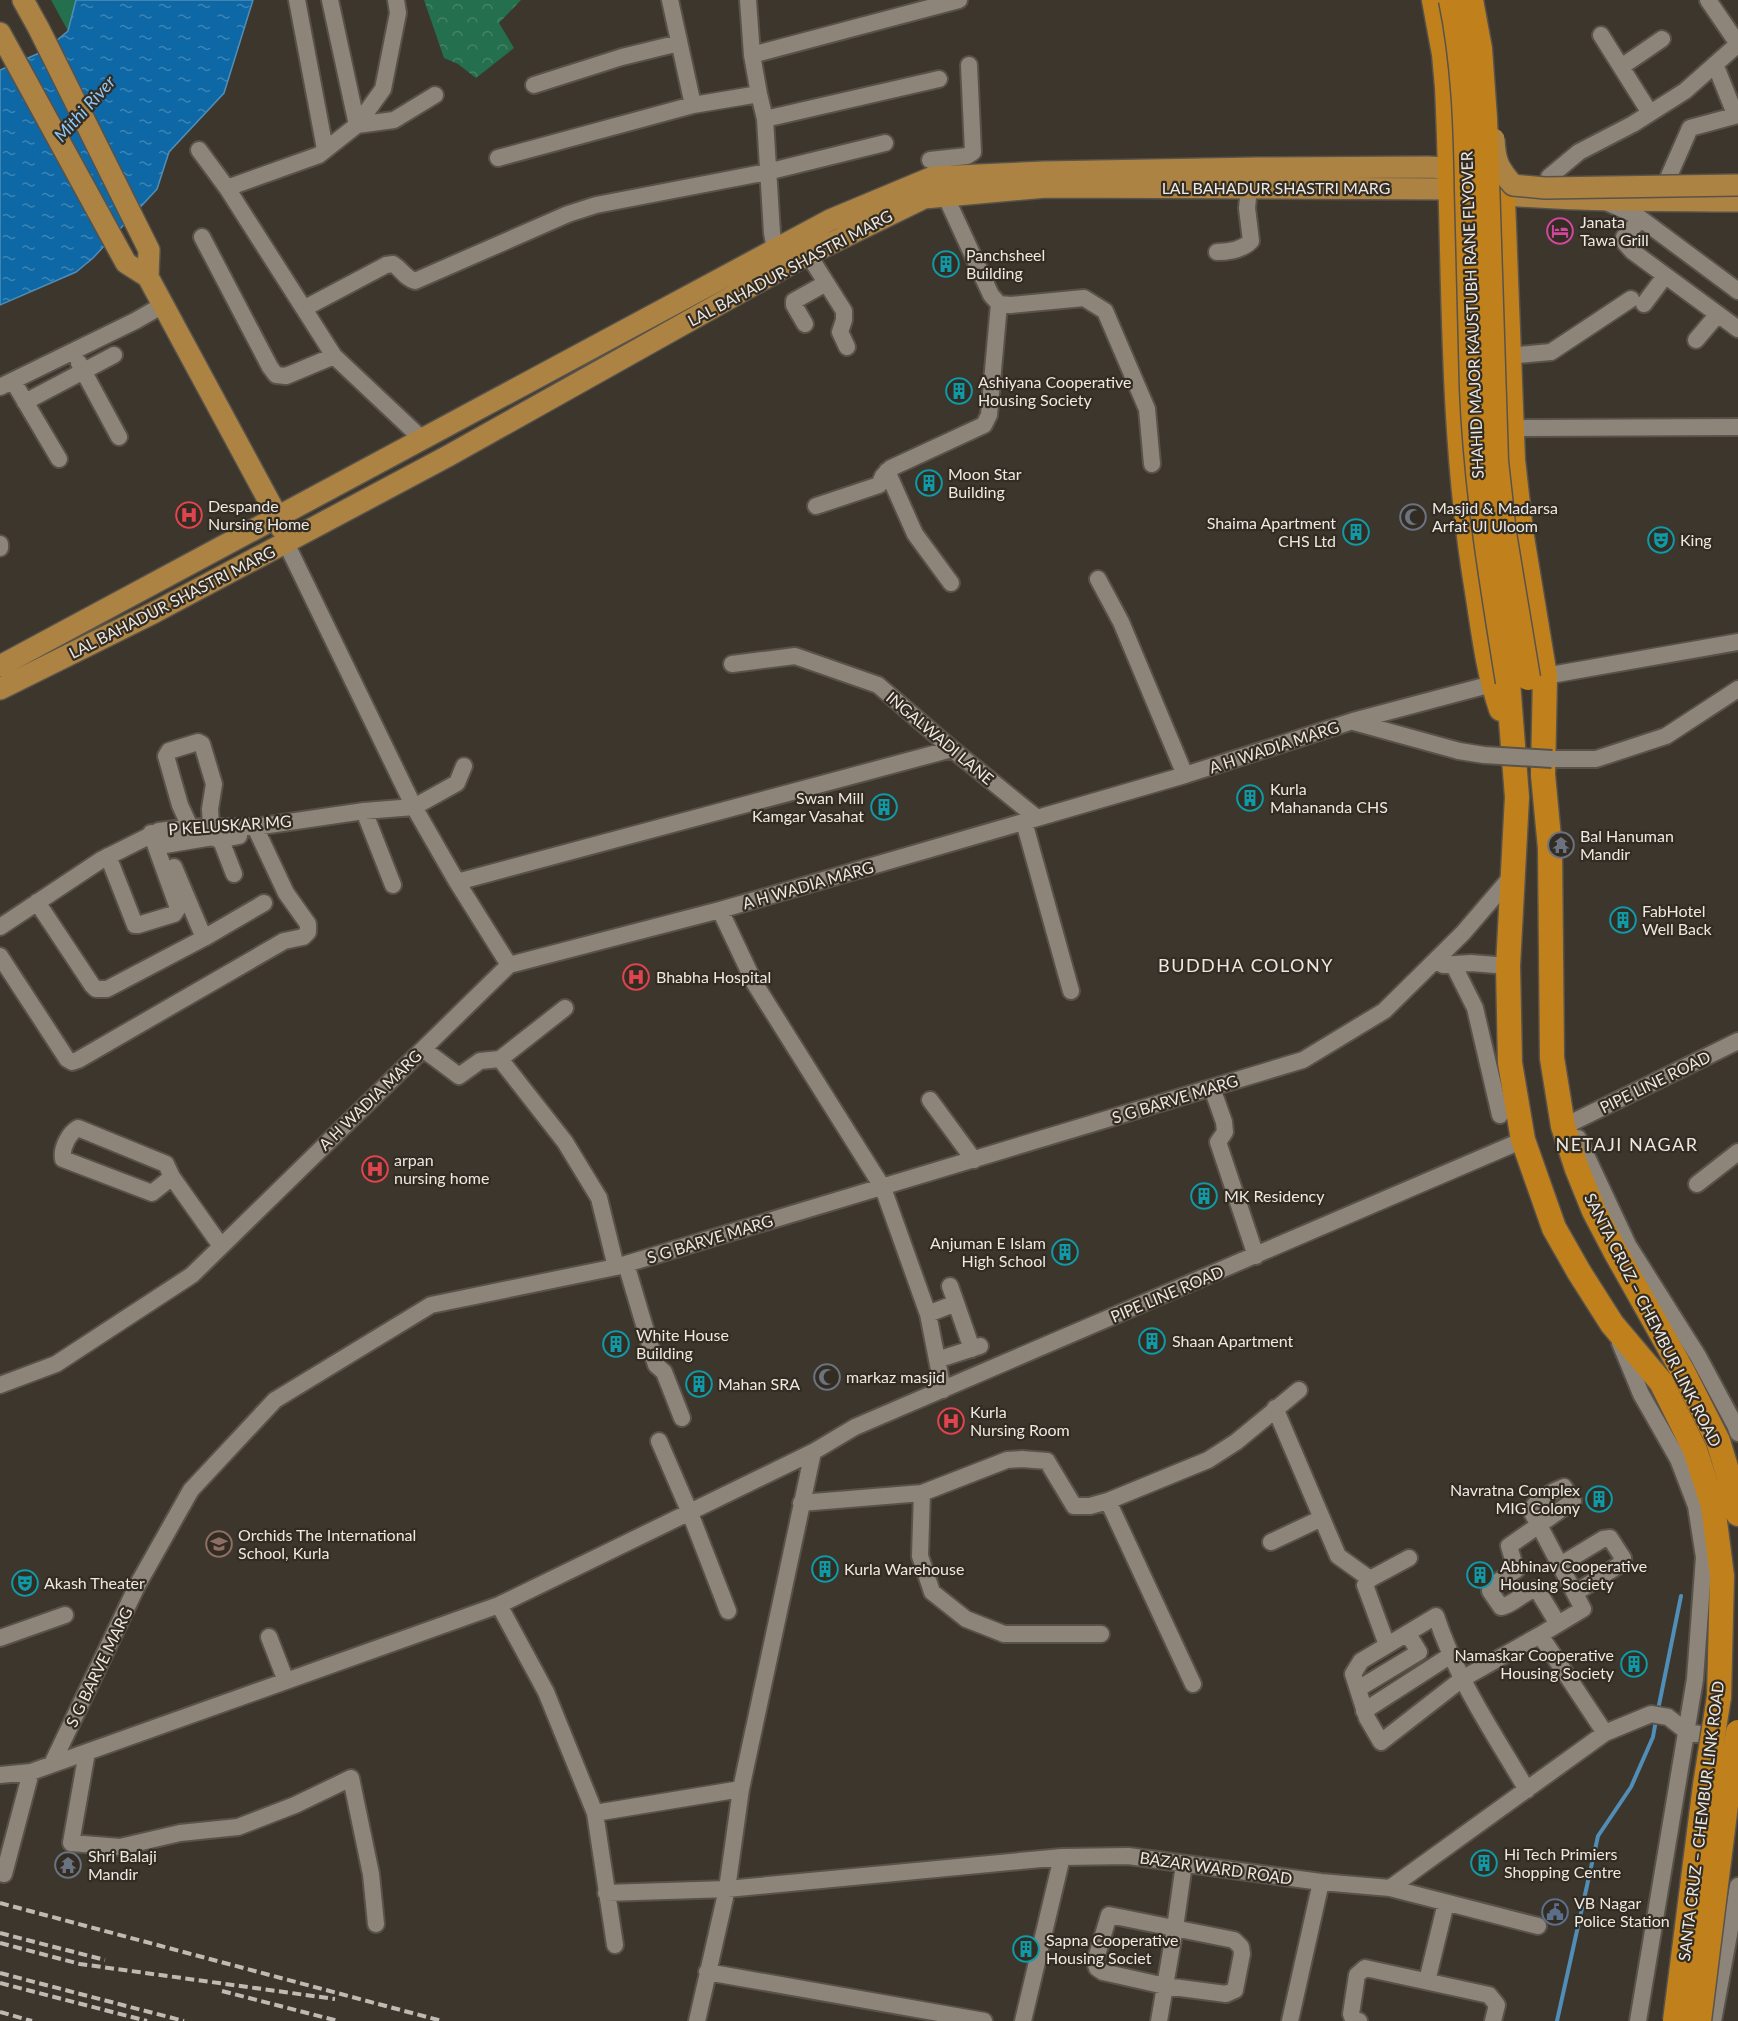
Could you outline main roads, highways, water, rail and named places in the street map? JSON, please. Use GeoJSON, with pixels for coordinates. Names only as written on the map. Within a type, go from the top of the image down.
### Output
{"type":"FeatureCollection","features":[{"type":"Feature","properties":{"kind":"highway"},"geometry":{"type":"LineString","coordinates":[[1434,0],[1444,54],[1447,87],[1460,464],[1468,538],[1518,680]]}},
{"type":"Feature","properties":{"kind":"highway","name":"SHAHID MAJOR KAUSTUBH RANE FLYOVER"},"geometry":{"type":"LineString","coordinates":[[1451,0],[1460,51],[1464,96],[1476,463],[1484,536],[1518,680],[1542,734]]}},
{"type":"Feature","properties":{"kind":"highway","name":"SHAHID MAJOR KAUSTUBH RANE FLYOVER"},"geometry":{"type":"LineString","coordinates":[[1474,0],[1485,118],[1496,461],[1518,680],[1511,737]]}},
{"type":"Feature","properties":{"kind":"highway"},"geometry":{"type":"LineString","coordinates":[[1502,185],[1513,460],[1521,531],[1518,680]]}},
{"type":"Feature","properties":{"kind":"highway"},"geometry":{"type":"LineString","coordinates":[[1456,368],[1509,362]]}},
{"type":"Feature","properties":{"kind":"highway","name":"SANTA CRUZ – CHEMBUR LINK ROAD"},"geometry":{"type":"LineString","coordinates":[[1542,734],[1543,775],[1550,848],[1552,1058],[1577,1169],[1594,1211],[1678,1343],[1718,1441],[1738,1514]]}},
{"type":"Feature","properties":{"kind":"highway","name":"SANTA CRUZ – CHEMBUR LINK ROAD"},"geometry":{"type":"LineString","coordinates":[[1511,737],[1517,796],[1508,966],[1510,1063],[1523,1140],[1554,1228],[1612,1324],[1662,1382],[1695,1450],[1713,1506],[1722,1576],[1719,1697],[1705,1785],[1675,2021]]}},
{"type":"Feature","properties":{"kind":"highway","name":"SANTA CRUZ – CHEMBUR LINK ROAD"},"geometry":{"type":"LineString","coordinates":[[1699,2021],[1728,1789],[1738,1732]]}},
{"type":"Feature","properties":{"kind":"main road"},"geometry":{"type":"LineString","coordinates":[[22,0],[39,29],[149,250],[148,277]]}},
{"type":"Feature","properties":{"kind":"main road"},"geometry":{"type":"LineString","coordinates":[[1474,0],[1489,31],[1495,157],[1500,170],[1513,185],[1736,200]]}},
{"type":"Feature","properties":{"kind":"main road"},"geometry":{"type":"LineString","coordinates":[[5,42],[126,263],[148,277],[277,516],[286,543]]}},
{"type":"Feature","properties":{"kind":"main road"},"geometry":{"type":"LineString","coordinates":[[1421,167],[1422,189]]}},
{"type":"Feature","properties":{"kind":"main road","name":"LAL BAHADUR SHASTRI MARG"},"geometry":{"type":"LineString","coordinates":[[0,666],[775,249],[840,215],[933,177],[950,176],[1046,186],[1421,167],[1450,178],[1602,201],[1736,200]]}},
{"type":"Feature","properties":{"kind":"main road","name":"LAL BAHADUR SHASTRI MARG"},"geometry":{"type":"LineString","coordinates":[[1502,185],[1527,177],[1738,175]]}},
{"type":"Feature","properties":{"kind":"main road","name":"LAL BAHADUR SHASTRI MARG"},"geometry":{"type":"LineString","coordinates":[[0,689],[155,612],[286,543],[458,450],[808,254],[924,198],[950,176]]}},
{"type":"Feature","properties":{"kind":"main road","name":"LAL BAHADUR SHASTRI MARG"},"geometry":{"type":"LineString","coordinates":[[1224,178],[1249,188],[1422,189],[1450,178]]}},
{"type":"Feature","properties":{"kind":"main road"},"geometry":{"type":"LineString","coordinates":[[143,588],[155,612]]}},
{"type":"Feature","properties":{"kind":"water","name":"Mithi River"},"geometry":{"type":"Polygon","coordinates":[[[76,0],[253,0],[224,93],[169,152],[157,189],[93,258],[76,272],[0,305],[0,70],[44,51],[68,31],[76,0]]]}},
{"type":"Feature","properties":{"kind":"waterway"},"geometry":{"type":"LineString","coordinates":[[1658,1710],[1681,1596]]}},
{"type":"Feature","properties":{"kind":"waterway"},"geometry":{"type":"LineString","coordinates":[[1557,2021],[1598,1836],[1631,1787],[1653,1737],[1656,1720]]}},
{"type":"Feature","properties":{"kind":"railway"},"geometry":{"type":"LineString","coordinates":[[0,1903],[442,2021]]}},
{"type":"Feature","properties":{"kind":"railway"},"geometry":{"type":"LineString","coordinates":[[0,1933],[105,1960]]}},
{"type":"Feature","properties":{"kind":"railway"},"geometry":{"type":"LineString","coordinates":[[0,1943],[80,1964],[335,1999]]}},
{"type":"Feature","properties":{"kind":"railway"},"geometry":{"type":"LineString","coordinates":[[0,1973],[184,2021]]}},
{"type":"Feature","properties":{"kind":"railway"},"geometry":{"type":"LineString","coordinates":[[0,1983],[147,2021]]}},
{"type":"Feature","properties":{"kind":"railway"},"geometry":{"type":"LineString","coordinates":[[222,1991],[338,2021]]}},
{"type":"Feature","properties":{"kind":"railway"},"geometry":{"type":"LineString","coordinates":[[0,2012],[32,2021]]}},
{"type":"Feature","properties":{"kind":"place","name":"Janata Tawa Grill"},"geometry":{"type":"Point","coordinates":[1560,231]}},
{"type":"Feature","properties":{"kind":"place","name":"Panchsheel Building"},"geometry":{"type":"Point","coordinates":[946,264]}},
{"type":"Feature","properties":{"kind":"place","name":"Ashiyana Cooperative Housing Society"},"geometry":{"type":"Point","coordinates":[959,391]}},
{"type":"Feature","properties":{"kind":"place","name":"Moon Star Building"},"geometry":{"type":"Point","coordinates":[929,483]}},
{"type":"Feature","properties":{"kind":"place","name":"Despande Nursing Home"},"geometry":{"type":"Point","coordinates":[189,515]}},
{"type":"Feature","properties":{"kind":"place","name":"Masjid & Madarsa Arfat Ul Uloom"},"geometry":{"type":"Point","coordinates":[1413,517]}},
{"type":"Feature","properties":{"kind":"place","name":"Shaima Apartment CHS Ltd"},"geometry":{"type":"Point","coordinates":[1356,532]}},
{"type":"Feature","properties":{"kind":"place","name":"King"},"geometry":{"type":"Point","coordinates":[1661,540]}},
{"type":"Feature","properties":{"kind":"place","name":"Kurla Mahananda CHS"},"geometry":{"type":"Point","coordinates":[1250,798]}},
{"type":"Feature","properties":{"kind":"place","name":"Swan Mill Kamgar Vasahat"},"geometry":{"type":"Point","coordinates":[884,807]}},
{"type":"Feature","properties":{"kind":"place","name":"Bal Hanuman Mandir"},"geometry":{"type":"Point","coordinates":[1561,845]}},
{"type":"Feature","properties":{"kind":"place","name":"FabHotel Well Back"},"geometry":{"type":"Point","coordinates":[1623,920]}},
{"type":"Feature","properties":{"kind":"place","name":"Bhabha Hospital"},"geometry":{"type":"Point","coordinates":[636,977]}},
{"type":"Feature","properties":{"kind":"place","name":"arpan nursing home"},"geometry":{"type":"Point","coordinates":[375,1169]}},
{"type":"Feature","properties":{"kind":"place","name":"MK Residency"},"geometry":{"type":"Point","coordinates":[1204,1196]}},
{"type":"Feature","properties":{"kind":"place","name":"Anjuman E Islam High School"},"geometry":{"type":"Point","coordinates":[1065,1252]}},
{"type":"Feature","properties":{"kind":"place","name":"Shaan Apartment"},"geometry":{"type":"Point","coordinates":[1152,1341]}},
{"type":"Feature","properties":{"kind":"place","name":"White House Building"},"geometry":{"type":"Point","coordinates":[616,1344]}},
{"type":"Feature","properties":{"kind":"place","name":"markaz masjid"},"geometry":{"type":"Point","coordinates":[827,1377]}},
{"type":"Feature","properties":{"kind":"place","name":"Mahan SRA"},"geometry":{"type":"Point","coordinates":[699,1384]}},
{"type":"Feature","properties":{"kind":"place","name":"Kurla Nursing Room"},"geometry":{"type":"Point","coordinates":[951,1421]}},
{"type":"Feature","properties":{"kind":"place","name":"Navratna Complex MIG Colony"},"geometry":{"type":"Point","coordinates":[1599,1499]}},
{"type":"Feature","properties":{"kind":"place","name":"Orchids The International School, Kurla"},"geometry":{"type":"Point","coordinates":[219,1544]}},
{"type":"Feature","properties":{"kind":"place","name":"Kurla Warehouse"},"geometry":{"type":"Point","coordinates":[825,1569]}},
{"type":"Feature","properties":{"kind":"place","name":"Abhinav Cooperative Housing Society"},"geometry":{"type":"Point","coordinates":[1480,1575]}},
{"type":"Feature","properties":{"kind":"place","name":"Akash Theater"},"geometry":{"type":"Point","coordinates":[25,1583]}},
{"type":"Feature","properties":{"kind":"place","name":"Namaskar Cooperative Housing Society"},"geometry":{"type":"Point","coordinates":[1634,1664]}},
{"type":"Feature","properties":{"kind":"place","name":"Hi Tech Primiers Shopping Centre"},"geometry":{"type":"Point","coordinates":[1484,1863]}},
{"type":"Feature","properties":{"kind":"place","name":"Shri Balaji Mandir"},"geometry":{"type":"Point","coordinates":[68,1865]}},
{"type":"Feature","properties":{"kind":"place","name":"VB Nagar Police Station"},"geometry":{"type":"Point","coordinates":[1555,1912]}},
{"type":"Feature","properties":{"kind":"place","name":"Sapna Cooperative Housing Societ"},"geometry":{"type":"Point","coordinates":[1026,1949]}},
{"type":"Feature","properties":{"kind":"district","name":"BUDDHA COLONY"},"geometry":{"type":"Point","coordinates":[1246,966]}},
{"type":"Feature","properties":{"kind":"district","name":"NETAJI NAGAR"},"geometry":{"type":"Point","coordinates":[1627,1145]}}]}
